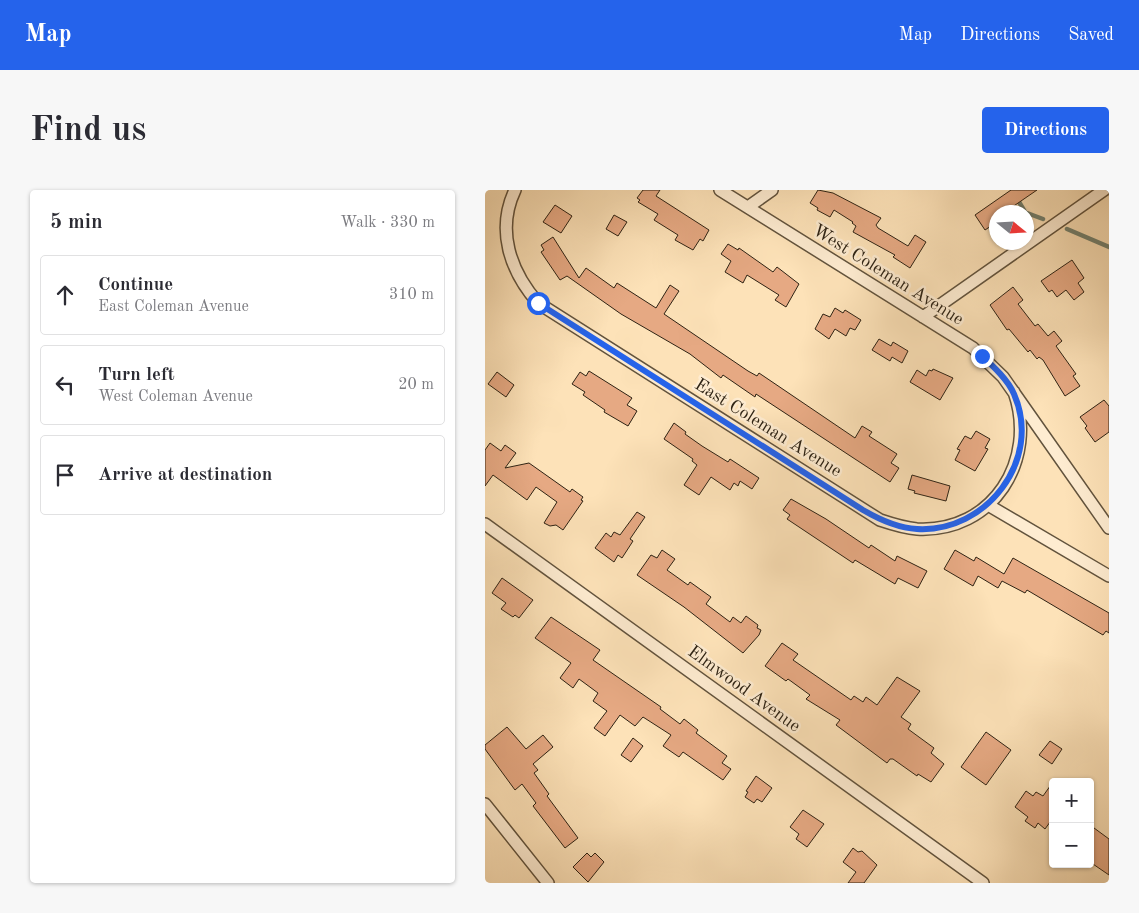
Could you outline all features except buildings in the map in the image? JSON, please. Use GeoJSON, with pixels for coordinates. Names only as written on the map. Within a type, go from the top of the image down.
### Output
{"type":"FeatureCollection","features":[{"type":"Feature","properties":{"kind":"street","name":"East Coleman Avenue"},"geometry":{"type":"LineString","coordinates":[[515,190],[509,209],[507,244],[512,263],[525,288],[538,303],[880,520],[898,526],[917,529],[936,528],[963,520],[988,506],[1006,484],[1018,458],[1022,420],[1014,392]]}},
{"type":"Feature","properties":{"kind":"street","name":"West Coleman Avenue"},"geometry":{"type":"LineString","coordinates":[[720,190],[973,348],[1003,377],[1109,528]]}},
{"type":"Feature","properties":{"kind":"street"},"geometry":{"type":"LineString","coordinates":[[748,207],[772,190]]}},
{"type":"Feature","properties":{"kind":"street"},"geometry":{"type":"LineString","coordinates":[[923,317],[1105,190],[1109,194]]}},
{"type":"Feature","properties":{"kind":"street"},"geometry":{"type":"LineString","coordinates":[[988,506],[1109,576]]}},
{"type":"Feature","properties":{"kind":"street","name":"Elmwood Avenue"},"geometry":{"type":"LineString","coordinates":[[485,524],[983,883]]}},
{"type":"Feature","properties":{"kind":"street"},"geometry":{"type":"LineString","coordinates":[[485,804],[547,883]]}},
{"type":"Feature","properties":{"kind":"waterway"},"geometry":{"type":"LineString","coordinates":[[1012,190],[1021,205]]}},
{"type":"Feature","properties":{"kind":"waterway"},"geometry":{"type":"LineString","coordinates":[[1034,216],[1043,219]]}},
{"type":"Feature","properties":{"kind":"waterway"},"geometry":{"type":"LineString","coordinates":[[1067,229],[1109,247]]}},
{"type":"Feature","properties":{"kind":"route"},"geometry":{"type":"LineString","coordinates":[[538,303],[863,510],[880,520],[898,526],[917,529],[955,524],[972,517],[988,506],[1001,492],[1011,476],[1018,458],[1022,420],[1014,392],[1003,377],[982,356]]}}]}
